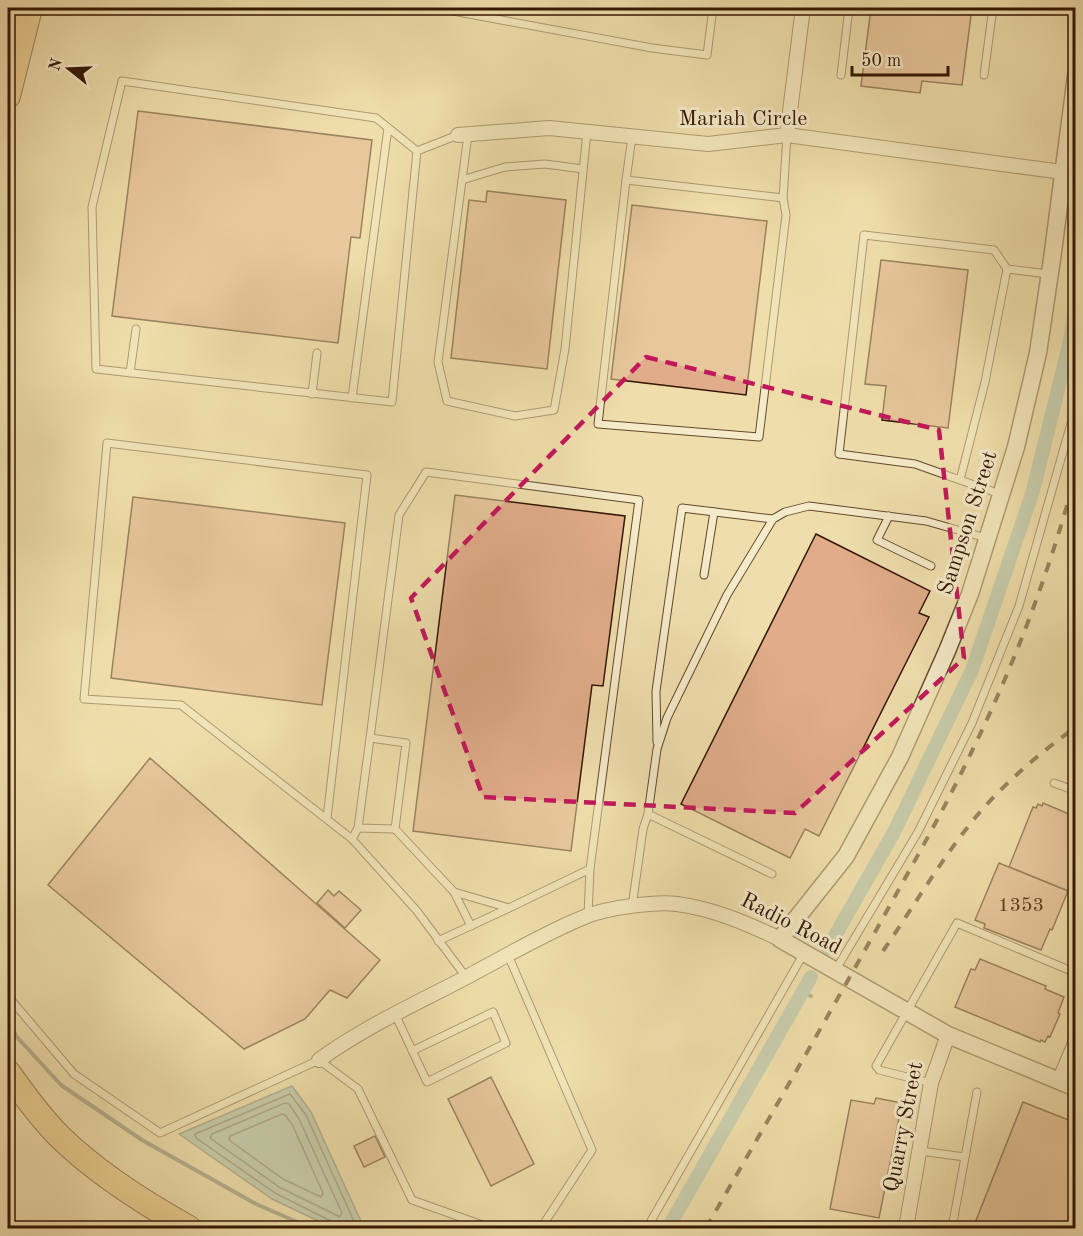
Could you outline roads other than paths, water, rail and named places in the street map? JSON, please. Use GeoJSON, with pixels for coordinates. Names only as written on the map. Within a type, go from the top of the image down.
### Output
{"type":"FeatureCollection","features":[{"type":"Feature","properties":{"kind":"highway"},"geometry":{"type":"LineString","coordinates":[[8,28],[13,8]]}},
{"type":"Feature","properties":{"kind":"highway"},"geometry":{"type":"LineString","coordinates":[[8,96],[30,8]]}},
{"type":"Feature","properties":{"kind":"highway"},"geometry":{"type":"LineString","coordinates":[[8,1072],[29,1102],[61,1138],[116,1184],[189,1228]]}},
{"type":"Feature","properties":{"kind":"street"},"geometry":{"type":"LineString","coordinates":[[787,135],[803,8]]}},
{"type":"Feature","properties":{"kind":"street","name":"Sampson Street"},"geometry":{"type":"LineString","coordinates":[[780,939],[846,856],[900,756],[948,651],[970,594],[1016,447],[1038,353],[1076,76]]}},
{"type":"Feature","properties":{"kind":"street","name":"Mariah Circle"},"geometry":{"type":"LineString","coordinates":[[463,135],[549,128],[708,144],[787,135],[1062,172]]}},
{"type":"Feature","properties":{"kind":"street","name":"Radio Road"},"geometry":{"type":"LineString","coordinates":[[319,1060],[349,1038],[588,915],[632,907],[675,903],[732,916],[780,939],[908,1010],[948,1035],[1076,1088]]}},
{"type":"Feature","properties":{"kind":"street","name":"Quarry Street"},"geometry":{"type":"LineString","coordinates":[[906,1228],[931,1083],[948,1035]]}},
{"type":"Feature","properties":{"kind":"street"},"geometry":{"type":"LineString","coordinates":[[1059,1081],[1076,1041]]}},
{"type":"Feature","properties":{"kind":"lane"},"geometry":{"type":"LineString","coordinates":[[437,8],[652,48],[707,55],[713,8]]}},
{"type":"Feature","properties":{"kind":"lane"},"geometry":{"type":"LineString","coordinates":[[841,75],[849,8]]}},
{"type":"Feature","properties":{"kind":"lane"},"geometry":{"type":"LineString","coordinates":[[984,75],[993,8]]}},
{"type":"Feature","properties":{"kind":"lane"},"geometry":{"type":"LineString","coordinates":[[122,81],[376,118],[417,151],[392,402],[96,369],[92,207],[122,81]]}},
{"type":"Feature","properties":{"kind":"lane"},"geometry":{"type":"LineString","coordinates":[[352,398],[388,128]]}},
{"type":"Feature","properties":{"kind":"lane"},"geometry":{"type":"LineString","coordinates":[[417,151],[463,135],[462,180],[438,362],[447,401],[515,416],[554,410],[565,349],[587,132]]}},
{"type":"Feature","properties":{"kind":"lane"},"geometry":{"type":"LineString","coordinates":[[632,137],[598,424],[759,437],[786,215],[783,198],[787,135]]}},
{"type":"Feature","properties":{"kind":"lane"},"geometry":{"type":"LineString","coordinates":[[462,180],[505,167],[545,164],[583,169]]}},
{"type":"Feature","properties":{"kind":"lane"},"geometry":{"type":"LineString","coordinates":[[627,180],[783,198]]}},
{"type":"Feature","properties":{"kind":"lane"},"geometry":{"type":"LineString","coordinates":[[960,480],[985,382],[1007,269],[994,250],[864,236],[839,454],[915,464],[1002,495]]}},
{"type":"Feature","properties":{"kind":"lane"},"geometry":{"type":"LineString","coordinates":[[1007,269],[1050,275]]}},
{"type":"Feature","properties":{"kind":"lane"},"geometry":{"type":"LineString","coordinates":[[130,373],[136,329]]}},
{"type":"Feature","properties":{"kind":"lane"},"geometry":{"type":"LineString","coordinates":[[312,394],[317,353]]}},
{"type":"Feature","properties":{"kind":"lane"},"geometry":{"type":"LineString","coordinates":[[832,969],[918,832],[972,723],[1019,606],[1076,406]]}},
{"type":"Feature","properties":{"kind":"lane"},"geometry":{"type":"LineString","coordinates":[[327,818],[367,475],[107,443],[84,699],[182,705],[352,839],[417,911],[466,977]]}},
{"type":"Feature","properties":{"kind":"lane"},"geometry":{"type":"LineString","coordinates":[[352,839],[358,828],[399,514],[426,472],[639,500],[590,869],[588,915]]}},
{"type":"Feature","properties":{"kind":"lane"},"geometry":{"type":"LineString","coordinates":[[657,749],[667,718],[727,595],[773,519],[785,512],[809,506],[926,521],[989,538]]}},
{"type":"Feature","properties":{"kind":"lane"},"geometry":{"type":"LineString","coordinates":[[632,907],[657,749],[656,691],[682,508],[773,519]]}},
{"type":"Feature","properties":{"kind":"lane"},"geometry":{"type":"LineString","coordinates":[[704,575],[714,512]]}},
{"type":"Feature","properties":{"kind":"lane"},"geometry":{"type":"LineString","coordinates":[[889,516],[877,540],[931,566]]}},
{"type":"Feature","properties":{"kind":"lane"},"geometry":{"type":"LineString","coordinates":[[370,738],[406,742],[395,829]]}},
{"type":"Feature","properties":{"kind":"lane"},"geometry":{"type":"LineString","coordinates":[[1054,783],[1076,791]]}},
{"type":"Feature","properties":{"kind":"lane"},"geometry":{"type":"LineString","coordinates":[[648,814],[772,874]]}},
{"type":"Feature","properties":{"kind":"lane"},"geometry":{"type":"LineString","coordinates":[[358,828],[395,829],[454,892],[471,926]]}},
{"type":"Feature","properties":{"kind":"lane"},"geometry":{"type":"LineString","coordinates":[[438,941],[590,869]]}},
{"type":"Feature","properties":{"kind":"lane"},"geometry":{"type":"LineString","coordinates":[[8,888],[11,922],[8,953]]}},
{"type":"Feature","properties":{"kind":"lane"},"geometry":{"type":"LineString","coordinates":[[454,892],[508,908]]}},
{"type":"Feature","properties":{"kind":"lane"},"geometry":{"type":"LineString","coordinates":[[931,1083],[879,1070],[876,1066],[957,923],[1076,973]]}},
{"type":"Feature","properties":{"kind":"lane"},"geometry":{"type":"LineString","coordinates":[[508,955],[592,1150],[541,1228]]}},
{"type":"Feature","properties":{"kind":"lane"},"geometry":{"type":"LineString","coordinates":[[647,1228],[808,955]]}},
{"type":"Feature","properties":{"kind":"lane"},"geometry":{"type":"LineString","coordinates":[[8,982],[12,1001],[74,1074],[160,1132],[319,1060],[358,1089],[412,1200],[491,1228]]}},
{"type":"Feature","properties":{"kind":"lane"},"geometry":{"type":"LineString","coordinates":[[395,1014],[412,1051],[427,1082],[506,1043],[493,1012],[412,1051]]}},
{"type":"Feature","properties":{"kind":"lane"},"geometry":{"type":"LineString","coordinates":[[952,1228],[977,1092]]}},
{"type":"Feature","properties":{"kind":"lane"},"geometry":{"type":"LineString","coordinates":[[920,1151],[965,1157]]}},
{"type":"Feature","properties":{"kind":"water"},"geometry":{"type":"Polygon","coordinates":[[[292,1086],[311,1112],[364,1228],[333,1228],[272,1199],[179,1134],[292,1086]]]}},
{"type":"Feature","properties":{"kind":"waterway"},"geometry":{"type":"LineString","coordinates":[[828,948],[894,832],[972,670],[1033,491],[1071,337],[1076,299]]}},
{"type":"Feature","properties":{"kind":"waterway"},"geometry":{"type":"LineString","coordinates":[[1016,528],[1020,529]]}},
{"type":"Feature","properties":{"kind":"waterway"},"geometry":{"type":"LineString","coordinates":[[826,936],[832,941]]}},
{"type":"Feature","properties":{"kind":"waterway"},"geometry":{"type":"LineString","coordinates":[[668,1228],[811,977]]}},
{"type":"Feature","properties":{"kind":"waterway"},"geometry":{"type":"LineString","coordinates":[[806,994],[811,996]]}},
{"type":"Feature","properties":{"kind":"waterway"},"geometry":{"type":"LineString","coordinates":[[8,1022],[17,1037],[61,1085],[142,1140],[256,1204],[311,1228]]}},
{"type":"Feature","properties":{"kind":"railway"},"geometry":{"type":"LineString","coordinates":[[706,1228],[858,963],[959,778],[1001,688],[1030,618],[1055,546],[1076,473]]}},
{"type":"Feature","properties":{"kind":"railway"},"geometry":{"type":"LineString","coordinates":[[883,951],[942,862],[980,812],[1025,767],[1076,727]]}}]}
